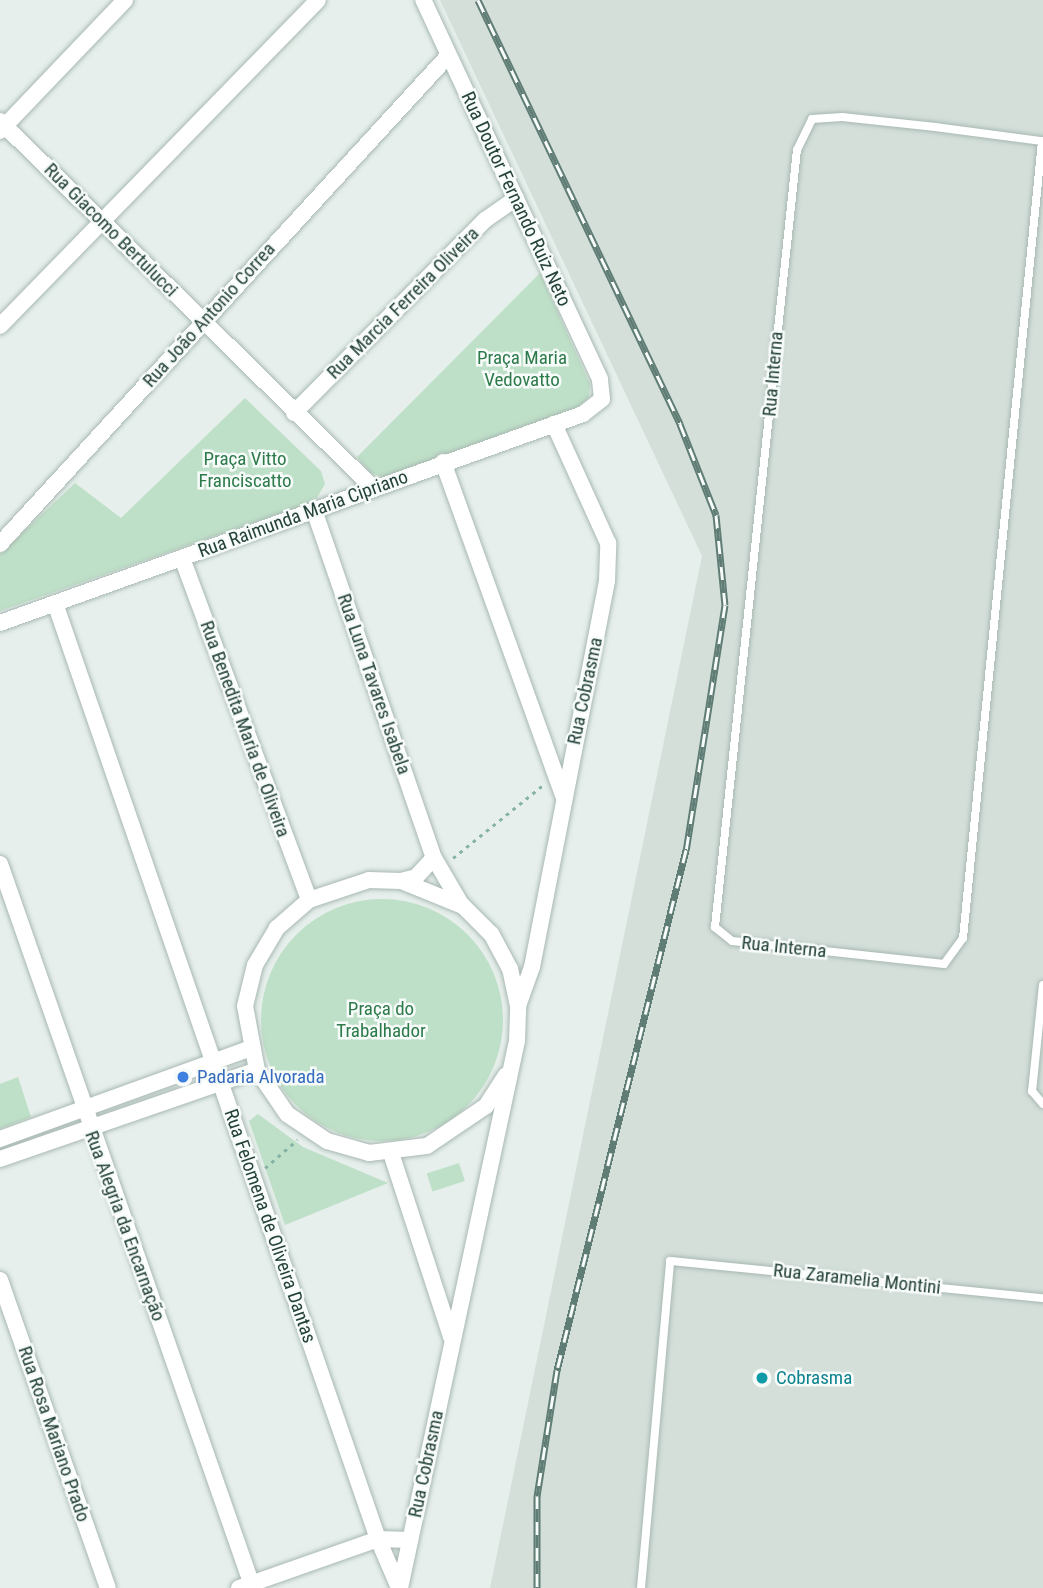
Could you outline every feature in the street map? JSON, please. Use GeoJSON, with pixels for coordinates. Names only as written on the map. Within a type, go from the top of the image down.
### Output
{"type":"FeatureCollection","features":[{"type":"Feature","properties":{"kind":"street"},"geometry":{"type":"LineString","coordinates":[[2,126],[125,0]]}},
{"type":"Feature","properties":{"kind":"street"},"geometry":{"type":"LineString","coordinates":[[0,326],[318,0]]}},
{"type":"Feature","properties":{"kind":"street","name":"Rua Doutor Fernando Ruiz Neto"},"geometry":{"type":"LineString","coordinates":[[423,0],[600,379],[601,399]]}},
{"type":"Feature","properties":{"kind":"street","name":"Rua João Antonio Correa"},"geometry":{"type":"LineString","coordinates":[[0,544],[183,347],[201,318],[449,56]]}},
{"type":"Feature","properties":{"kind":"street","name":"Rua Giacomo Bertulucci"},"geometry":{"type":"LineString","coordinates":[[2,126],[201,318],[294,414],[372,487]]}},
{"type":"Feature","properties":{"kind":"street","name":"Rua Marcia Ferreira Oliveira"},"geometry":{"type":"LineString","coordinates":[[294,414],[485,220],[516,198]]}},
{"type":"Feature","properties":{"kind":"street","name":"Rua Raimunda Maria Cipriano"},"geometry":{"type":"LineString","coordinates":[[0,623],[372,487],[583,414],[601,399]]}},
{"type":"Feature","properties":{"kind":"street","name":"Rua Cobrasma"},"geometry":{"type":"LineString","coordinates":[[518,1006],[532,967],[607,581],[608,544],[554,424]]}},
{"type":"Feature","properties":{"kind":"street"},"geometry":{"type":"LineString","coordinates":[[443,462],[564,795]]}},
{"type":"Feature","properties":{"kind":"street","name":"Rua Luna Tavares Isabela"},"geometry":{"type":"LineString","coordinates":[[314,510],[438,863],[463,906]]}},
{"type":"Feature","properties":{"kind":"street","name":"Rua Benedita Maria de Oliveira"},"geometry":{"type":"LineString","coordinates":[[182,558],[309,900]]}},
{"type":"Feature","properties":{"kind":"street","name":"Rua Felomena de Oliveira Dantas"},"geometry":{"type":"LineString","coordinates":[[55,603],[378,1539],[400,1588]]}},
{"type":"Feature","properties":{"kind":"street"},"geometry":{"type":"LineString","coordinates":[[401,881],[463,906],[491,934],[510,969],[518,1006],[506,1075],[486,1106],[459,1130],[391,1153],[348,1149],[308,1131],[270,1094],[257,1070],[249,1049],[245,1006],[255,965],[277,928],[309,900],[359,882],[401,881],[416,877],[438,863]]}},
{"type":"Feature","properties":{"kind":"street","name":"Rua Alegria da Encarnação"},"geometry":{"type":"LineString","coordinates":[[0,864],[248,1586]]}},
{"type":"Feature","properties":{"kind":"street"},"geometry":{"type":"LineString","coordinates":[[510,969],[532,967]]}},
{"type":"Feature","properties":{"kind":"street"},"geometry":{"type":"LineString","coordinates":[[0,1139],[249,1049]]}},
{"type":"Feature","properties":{"kind":"street"},"geometry":{"type":"LineString","coordinates":[[0,1158],[257,1070]]}},
{"type":"Feature","properties":{"kind":"street","name":"Rua Cobrasma"},"geometry":{"type":"LineString","coordinates":[[400,1588],[506,1075]]}},
{"type":"Feature","properties":{"kind":"street","name":"Rua Cobrasma"},"geometry":{"type":"LineString","coordinates":[[391,1153],[452,1339]]}},
{"type":"Feature","properties":{"kind":"street","name":"Rua Rosa Mariano Prado"},"geometry":{"type":"LineString","coordinates":[[0,1280],[108,1588]]}},
{"type":"Feature","properties":{"kind":"street"},"geometry":{"type":"LineString","coordinates":[[437,1288],[462,1294]]}},
{"type":"Feature","properties":{"kind":"street"},"geometry":{"type":"LineString","coordinates":[[248,1586],[378,1539],[410,1540]]}},
{"type":"Feature","properties":{"kind":"lane","name":"Rua Interna"},"geometry":{"type":"LineString","coordinates":[[842,117],[1043,141],[963,939],[944,964],[732,941],[715,927],[716,913],[797,150],[812,119],[842,117]]}},
{"type":"Feature","properties":{"kind":"lane"},"geometry":{"type":"LineString","coordinates":[[1043,985],[1032,1091],[1043,1104]]}},
{"type":"Feature","properties":{"kind":"lane","name":"Rua Zaramelia Montini"},"geometry":{"type":"LineString","coordinates":[[640,1588],[670,1261],[1043,1298]]}},
{"type":"Feature","properties":{"kind":"path"},"geometry":{"type":"LineString","coordinates":[[438,863],[556,774]]}},
{"type":"Feature","properties":{"kind":"path"},"geometry":{"type":"LineString","coordinates":[[253,1175],[308,1131]]}},
{"type":"Feature","properties":{"kind":"shaded area"},"geometry":{"type":"Polygon","coordinates":[[[440,0],[1043,0],[1043,1588],[490,1588],[702,556],[440,0]]]}},
{"type":"Feature","properties":{"kind":"green space","name":"Praça Maria Vedovatto"},"geometry":{"type":"Polygon","coordinates":[[[540,273],[590,384],[589,397],[579,407],[383,477],[371,473],[357,457],[540,273]]]}},
{"type":"Feature","properties":{"kind":"green space","name":"Praça Vitto Franciscatto"},"geometry":{"type":"Polygon","coordinates":[[[245,398],[321,471],[325,484],[315,501],[0,611],[0,554],[75,483],[121,518],[245,398]]]}},
{"type":"Feature","properties":{"kind":"green space","name":"Praça do Trabalhador"},"geometry":{"type":"Polygon","coordinates":[[[370,899],[394,899],[439,913],[468,934],[483,953],[494,974],[501,996],[501,1044],[494,1066],[483,1087],[468,1106],[439,1127],[417,1136],[394,1141],[370,1141],[325,1127],[305,1114],[288,1097],[275,1077],[266,1055],[261,1032],[261,1008],[275,963],[288,943],[305,926],[325,913],[347,904],[370,899]]]}},
{"type":"Feature","properties":{"kind":"green space"},"geometry":{"type":"Polygon","coordinates":[[[18,1077],[31,1117],[0,1129],[0,1084],[18,1077]]]}},
{"type":"Feature","properties":{"kind":"green space"},"geometry":{"type":"Polygon","coordinates":[[[258,1114],[303,1147],[388,1183],[285,1225],[249,1121],[258,1114]]]}},
{"type":"Feature","properties":{"kind":"green space"},"geometry":{"type":"Polygon","coordinates":[[[459,1163],[465,1181],[433,1192],[427,1174],[459,1163]]]}},
{"type":"Feature","properties":{"kind":"railway"},"geometry":{"type":"LineString","coordinates":[[478,0],[680,424],[716,515],[725,605],[686,850],[557,1370],[537,1496],[537,1588]]}},
{"type":"Feature","properties":{"kind":"place","name":"Padaria Alvorada"},"geometry":{"type":"Point","coordinates":[183,1077]}},
{"type":"Feature","properties":{"kind":"place","name":"Cobrasma"},"geometry":{"type":"Point","coordinates":[762,1378]}}]}
